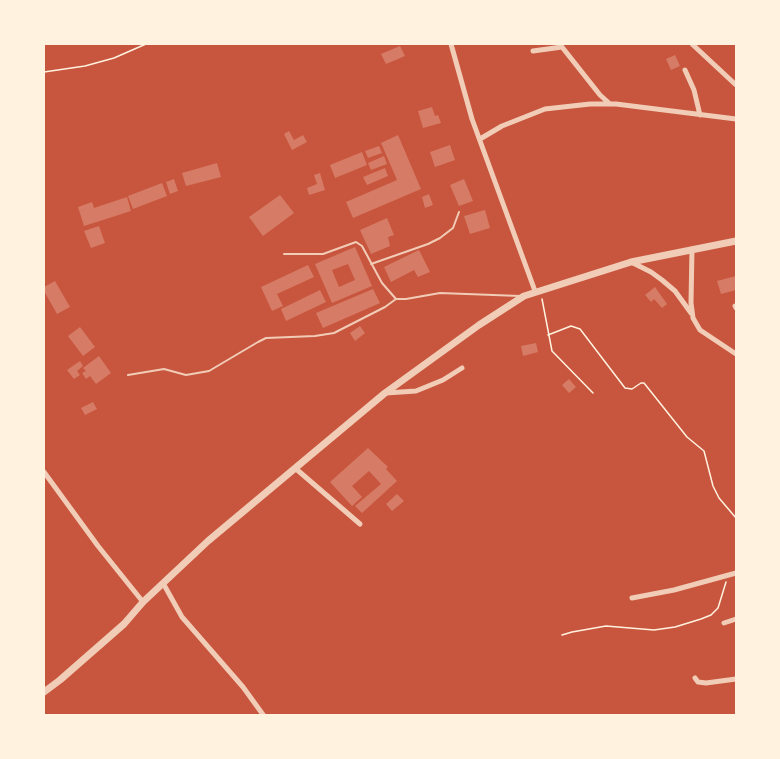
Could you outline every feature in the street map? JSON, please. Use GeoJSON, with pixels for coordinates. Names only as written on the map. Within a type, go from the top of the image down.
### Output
{"type":"FeatureCollection","features":[{"type":"Feature","properties":{"kind":"street"},"geometry":{"type":"LineString","coordinates":[[451,44],[480,140],[537,291]]}},
{"type":"Feature","properties":{"kind":"street"},"geometry":{"type":"LineString","coordinates":[[692,44],[736,85]]}},
{"type":"Feature","properties":{"kind":"street"},"geometry":{"type":"LineString","coordinates":[[533,51],[562,47],[600,95],[610,104]]}},
{"type":"Feature","properties":{"kind":"street"},"geometry":{"type":"LineString","coordinates":[[685,70],[694,90],[700,114]]}},
{"type":"Feature","properties":{"kind":"street"},"geometry":{"type":"LineString","coordinates":[[480,140],[502,126],[545,109],[610,104],[736,119]]}},
{"type":"Feature","properties":{"kind":"street"},"geometry":{"type":"LineString","coordinates":[[44,692],[124,624],[143,602],[208,541],[385,393],[524,296],[631,262],[736,241]]}},
{"type":"Feature","properties":{"kind":"street"},"geometry":{"type":"LineString","coordinates":[[692,249],[692,314]]}},
{"type":"Feature","properties":{"kind":"street"},"geometry":{"type":"LineString","coordinates":[[631,262],[651,272],[675,291],[692,314],[700,330],[736,354]]}},
{"type":"Feature","properties":{"kind":"street"},"geometry":{"type":"LineString","coordinates":[[385,393],[416,391],[443,380],[462,368]]}},
{"type":"Feature","properties":{"kind":"street"},"geometry":{"type":"LineString","coordinates":[[295,468],[360,524]]}},
{"type":"Feature","properties":{"kind":"street"},"geometry":{"type":"LineString","coordinates":[[44,472],[98,546],[143,602]]}},
{"type":"Feature","properties":{"kind":"street"},"geometry":{"type":"LineString","coordinates":[[632,598],[674,590],[736,573]]}},
{"type":"Feature","properties":{"kind":"street"},"geometry":{"type":"LineString","coordinates":[[163,584],[182,617],[243,687],[264,716]]}},
{"type":"Feature","properties":{"kind":"street"},"geometry":{"type":"LineString","coordinates":[[724,623],[736,619]]}},
{"type":"Feature","properties":{"kind":"street"},"geometry":{"type":"LineString","coordinates":[[695,678],[698,682],[706,683],[736,679]]}},
{"type":"Feature","properties":{"kind":"lane"},"geometry":{"type":"LineString","coordinates":[[371,264],[440,238],[453,228],[459,213]]}},
{"type":"Feature","properties":{"kind":"lane"},"geometry":{"type":"LineString","coordinates":[[284,254],[322,254],[356,242],[362,246],[386,288],[396,299]]}},
{"type":"Feature","properties":{"kind":"lane"},"geometry":{"type":"LineString","coordinates":[[128,375],[164,369],[186,375],[209,371],[266,338],[334,333],[396,299],[440,293],[524,296]]}},
{"type":"Feature","properties":{"kind":"path"},"geometry":{"type":"LineString","coordinates":[[44,72],[85,66],[114,58],[146,44]]}},
{"type":"Feature","properties":{"kind":"path"},"geometry":{"type":"LineString","coordinates":[[537,291],[545,310],[552,351],[593,393]]}},
{"type":"Feature","properties":{"kind":"path"},"geometry":{"type":"LineString","coordinates":[[548,335],[571,327],[580,329],[625,388],[632,389],[644,383],[687,437],[704,451],[713,486],[719,498],[736,518]]}},
{"type":"Feature","properties":{"kind":"path"},"geometry":{"type":"LineString","coordinates":[[562,635],[606,626],[654,630],[675,627],[711,615],[721,602],[728,576]]}},
{"type":"Feature","properties":{"kind":"building"},"geometry":{"type":"Polygon","coordinates":[[[400,46],[405,56],[386,64],[381,54],[400,46]]]}},
{"type":"Feature","properties":{"kind":"building"},"geometry":{"type":"Polygon","coordinates":[[[675,55],[680,66],[671,70],[666,59],[675,55]]]}},
{"type":"Feature","properties":{"kind":"building"},"geometry":{"type":"Polygon","coordinates":[[[432,107],[441,123],[423,128],[418,111],[432,107]]]}},
{"type":"Feature","properties":{"kind":"building"},"geometry":{"type":"Polygon","coordinates":[[[289,131],[294,140],[303,135],[307,142],[292,150],[284,134],[289,131]]]}},
{"type":"Feature","properties":{"kind":"building"},"geometry":{"type":"Polygon","coordinates":[[[398,135],[421,189],[353,218],[346,202],[397,180],[381,143],[398,135]]]}},
{"type":"Feature","properties":{"kind":"building"},"geometry":{"type":"Polygon","coordinates":[[[450,145],[455,160],[435,167],[430,152],[450,145]]]}},
{"type":"Feature","properties":{"kind":"building"},"geometry":{"type":"Polygon","coordinates":[[[379,146],[382,153],[368,158],[365,151],[379,146]]]}},
{"type":"Feature","properties":{"kind":"building"},"geometry":{"type":"Polygon","coordinates":[[[362,152],[367,165],[335,178],[330,165],[362,152]]]}},
{"type":"Feature","properties":{"kind":"building"},"geometry":{"type":"Polygon","coordinates":[[[384,156],[387,164],[371,170],[368,163],[384,156]]]}},
{"type":"Feature","properties":{"kind":"building"},"geometry":{"type":"Polygon","coordinates":[[[217,163],[221,177],[186,186],[182,173],[217,163]]]}},
{"type":"Feature","properties":{"kind":"building"},"geometry":{"type":"Polygon","coordinates":[[[385,168],[388,176],[367,185],[363,177],[385,168]]]}},
{"type":"Feature","properties":{"kind":"building"},"geometry":{"type":"Polygon","coordinates":[[[320,173],[325,190],[309,195],[307,188],[317,184],[314,175],[320,173]]]}},
{"type":"Feature","properties":{"kind":"building"},"geometry":{"type":"Polygon","coordinates":[[[174,179],[178,191],[170,194],[166,182],[174,179]]]}},
{"type":"Feature","properties":{"kind":"building"},"geometry":{"type":"Polygon","coordinates":[[[464,179],[473,201],[459,206],[450,185],[464,179]]]}},
{"type":"Feature","properties":{"kind":"building"},"geometry":{"type":"Polygon","coordinates":[[[162,183],[167,196],[133,209],[128,196],[162,183]]]}},
{"type":"Feature","properties":{"kind":"building"},"geometry":{"type":"Polygon","coordinates":[[[429,194],[433,205],[425,208],[422,197],[429,194]]]}},
{"type":"Feature","properties":{"kind":"building"},"geometry":{"type":"Polygon","coordinates":[[[280,195],[294,213],[263,236],[249,217],[280,195]]]}},
{"type":"Feature","properties":{"kind":"building"},"geometry":{"type":"Polygon","coordinates":[[[127,197],[131,211],[84,226],[78,207],[92,202],[94,208],[127,197]]]}},
{"type":"Feature","properties":{"kind":"building"},"geometry":{"type":"Polygon","coordinates":[[[485,210],[490,228],[470,234],[464,216],[485,210]]]}},
{"type":"Feature","properties":{"kind":"building"},"geometry":{"type":"Polygon","coordinates":[[[387,218],[394,235],[388,237],[390,246],[371,254],[360,230],[387,218]]]}},
{"type":"Feature","properties":{"kind":"building"},"geometry":{"type":"Polygon","coordinates":[[[99,226],[105,243],[91,248],[84,231],[99,226]]]}},
{"type":"Feature","properties":{"kind":"building"},"geometry":{"type":"Polygon","coordinates":[[[355,247],[372,286],[332,303],[315,264],[355,247]],[[348,264],[332,270],[339,287],[355,280],[348,264]]]}},
{"type":"Feature","properties":{"kind":"building"},"geometry":{"type":"Polygon","coordinates":[[[419,250],[430,272],[418,277],[414,270],[391,282],[384,267],[419,250]]]}},
{"type":"Feature","properties":{"kind":"building"},"geometry":{"type":"Polygon","coordinates":[[[308,265],[314,277],[277,294],[283,306],[272,311],[261,287],[308,265]]]}},
{"type":"Feature","properties":{"kind":"building"},"geometry":{"type":"Polygon","coordinates":[[[736,276],[736,290],[721,294],[717,281],[736,276]]]}},
{"type":"Feature","properties":{"kind":"building"},"geometry":{"type":"Polygon","coordinates":[[[55,281],[70,307],[57,314],[44,291],[44,287],[55,281]]]}},
{"type":"Feature","properties":{"kind":"building"},"geometry":{"type":"Polygon","coordinates":[[[655,287],[667,304],[662,308],[654,299],[651,302],[645,295],[655,287]]]}},
{"type":"Feature","properties":{"kind":"building"},"geometry":{"type":"Polygon","coordinates":[[[373,289],[380,303],[323,328],[316,313],[373,289]]]}},
{"type":"Feature","properties":{"kind":"building"},"geometry":{"type":"Polygon","coordinates":[[[320,290],[326,302],[286,321],[281,309],[320,290]]]}},
{"type":"Feature","properties":{"kind":"building"},"geometry":{"type":"Polygon","coordinates":[[[360,326],[365,333],[355,341],[350,333],[360,326]]]}},
{"type":"Feature","properties":{"kind":"building"},"geometry":{"type":"Polygon","coordinates":[[[80,327],[95,347],[83,356],[68,336],[80,327]]]}},
{"type":"Feature","properties":{"kind":"building"},"geometry":{"type":"Polygon","coordinates":[[[536,343],[538,352],[523,356],[521,346],[536,343]]]}},
{"type":"Feature","properties":{"kind":"building"},"geometry":{"type":"Polygon","coordinates":[[[99,356],[111,373],[96,384],[90,376],[86,379],[82,373],[86,371],[83,368],[99,356]]]}},
{"type":"Feature","properties":{"kind":"building"},"geometry":{"type":"Polygon","coordinates":[[[80,361],[83,366],[77,371],[80,375],[74,379],[67,370],[80,361]]]}},
{"type":"Feature","properties":{"kind":"building"},"geometry":{"type":"Polygon","coordinates":[[[569,379],[576,387],[569,393],[562,385],[569,379]]]}},
{"type":"Feature","properties":{"kind":"building"},"geometry":{"type":"Polygon","coordinates":[[[93,402],[97,409],[85,415],[81,408],[93,402]]]}},
{"type":"Feature","properties":{"kind":"building"},"geometry":{"type":"Polygon","coordinates":[[[368,448],[388,467],[386,469],[397,481],[362,513],[355,506],[381,484],[369,471],[352,486],[362,497],[352,506],[330,482],[368,448]]]}},
{"type":"Feature","properties":{"kind":"building"},"geometry":{"type":"Polygon","coordinates":[[[397,494],[404,501],[392,511],[386,504],[397,494]]]}}]}
